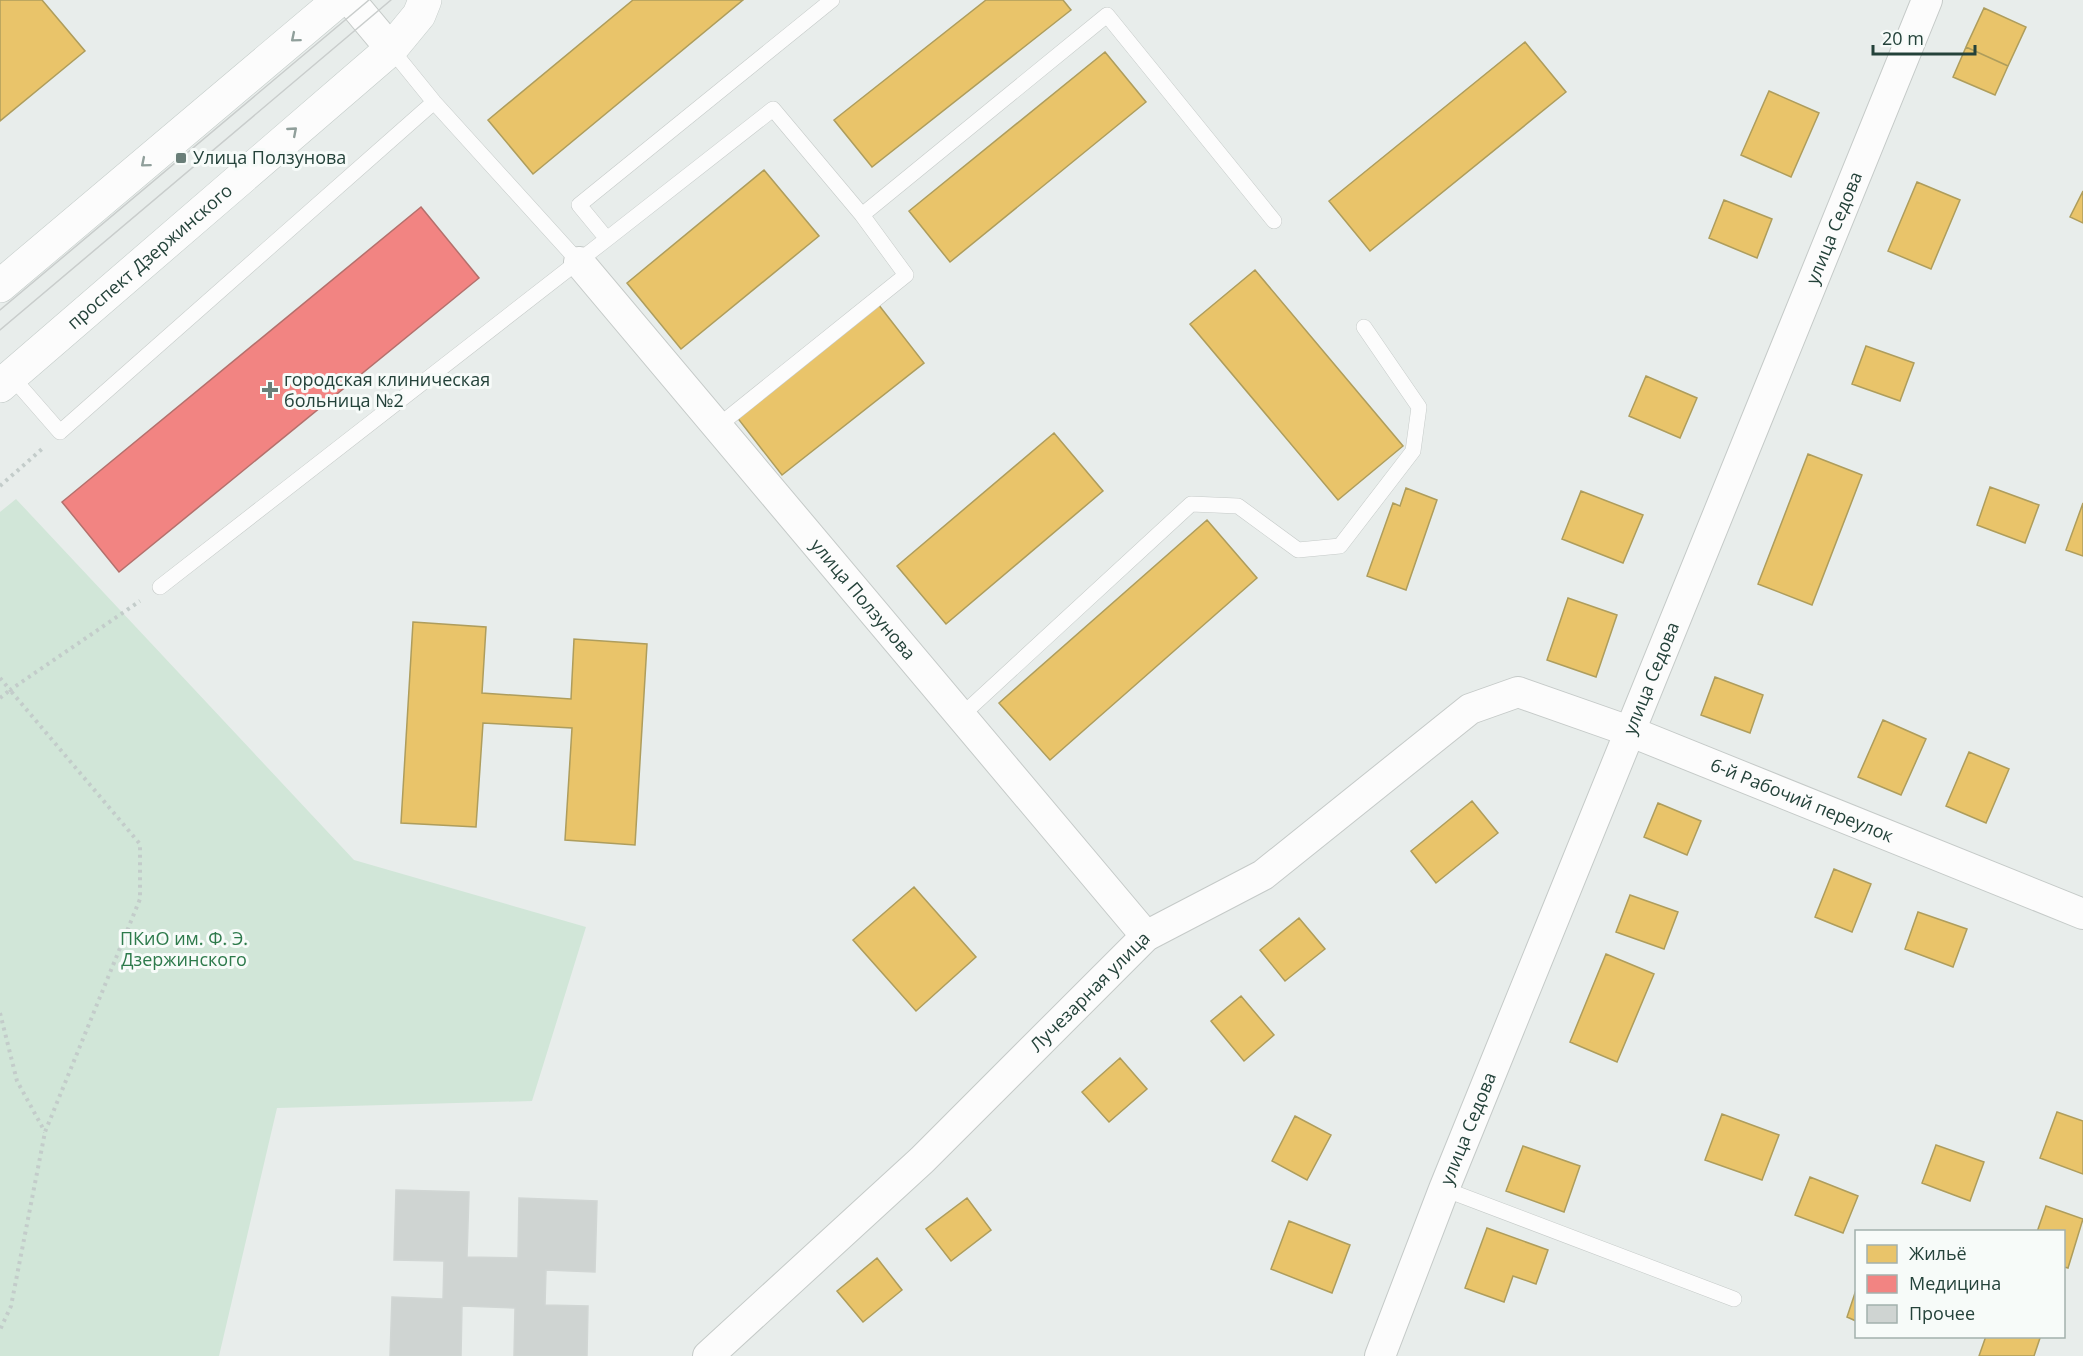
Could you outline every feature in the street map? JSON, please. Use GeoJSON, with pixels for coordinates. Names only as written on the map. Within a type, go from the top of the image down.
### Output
{"type":"FeatureCollection","features":[{"type":"Feature","properties":{"kind":"main road"},"geometry":{"type":"LineString","coordinates":[[0,286],[339,0]]}},
{"type":"Feature","properties":{"kind":"main road","name":"проспект Дзержинского"},"geometry":{"type":"LineString","coordinates":[[6,382],[391,49],[419,15],[425,0]]}},
{"type":"Feature","properties":{"kind":"street"},"geometry":{"type":"LineString","coordinates":[[350,0],[391,49]]}},
{"type":"Feature","properties":{"kind":"street","name":"улица Седова"},"geometry":{"type":"LineString","coordinates":[[1380,1356],[1444,1189],[1927,0]]}},
{"type":"Feature","properties":{"kind":"street","name":"улица Ползунова"},"geometry":{"type":"LineString","coordinates":[[579,262],[1146,936]]}},
{"type":"Feature","properties":{"kind":"street","name":"6-й Рабочий переулок"},"geometry":{"type":"LineString","coordinates":[[1518,692],[1629,731],[2083,915]]}},
{"type":"Feature","properties":{"kind":"street","name":"Лучезарная улица"},"geometry":{"type":"LineString","coordinates":[[708,1356],[922,1160],[1146,936],[1263,874],[1470,709],[1518,692]]}},
{"type":"Feature","properties":{"kind":"lane"},"geometry":{"type":"LineString","coordinates":[[607,239],[579,205],[832,0]]}},
{"type":"Feature","properties":{"kind":"lane"},"geometry":{"type":"LineString","coordinates":[[862,215],[1107,15],[1274,220]]}},
{"type":"Feature","properties":{"kind":"lane"},"geometry":{"type":"LineString","coordinates":[[391,49],[434,102],[579,262]]}},
{"type":"Feature","properties":{"kind":"lane"},"geometry":{"type":"LineString","coordinates":[[6,382],[60,432],[434,102]]}},
{"type":"Feature","properties":{"kind":"lane"},"geometry":{"type":"LineString","coordinates":[[160,587],[773,109],[862,215],[906,275],[717,426]]}},
{"type":"Feature","properties":{"kind":"lane"},"geometry":{"type":"LineString","coordinates":[[962,715],[1191,504],[1238,506],[1298,550],[1340,546],[1413,451],[1419,407],[1364,327]]}},
{"type":"Feature","properties":{"kind":"lane"},"geometry":{"type":"LineString","coordinates":[[1444,1189],[1734,1299]]}},
{"type":"Feature","properties":{"kind":"path"},"geometry":{"type":"LineString","coordinates":[[0,486],[60,432]]}},
{"type":"Feature","properties":{"kind":"path"},"geometry":{"type":"LineString","coordinates":[[0,698],[160,587]]}},
{"type":"Feature","properties":{"kind":"path"},"geometry":{"type":"LineString","coordinates":[[0,678],[140,844],[140,898],[45,1132],[11,1306],[0,1330]]}},
{"type":"Feature","properties":{"kind":"path"},"geometry":{"type":"LineString","coordinates":[[0,1013],[17,1081],[45,1132]]}},
{"type":"Feature","properties":{"kind":"green space","name":"ПКиО им. Ф. Э. Дзержинского"},"geometry":{"type":"Polygon","coordinates":[[[16,499],[354,860],[586,927],[532,1101],[277,1108],[219,1356],[0,1356],[0,512],[16,499]]]}},
{"type":"Feature","properties":{"kind":"building: Жильё"},"geometry":{"type":"Polygon","coordinates":[[[0,0],[42,0],[85,51],[0,121],[0,0]]]}},
{"type":"Feature","properties":{"kind":"building: Жильё"},"geometry":{"type":"Polygon","coordinates":[[[633,0],[743,0],[533,174],[488,120],[633,0]]]}},
{"type":"Feature","properties":{"kind":"building: Жильё"},"geometry":{"type":"Polygon","coordinates":[[[986,0],[1063,0],[1071,10],[872,167],[834,120],[986,0]]]}},
{"type":"Feature","properties":{"kind":"building: Жильё"},"geometry":{"type":"Polygon","coordinates":[[[1984,8],[2026,27],[2008,66],[1966,47],[1984,8]]]}},
{"type":"Feature","properties":{"kind":"building: Жильё"},"geometry":{"type":"Polygon","coordinates":[[[1525,42],[1566,92],[1370,251],[1329,201],[1525,42]]]}},
{"type":"Feature","properties":{"kind":"building: Жильё"},"geometry":{"type":"Polygon","coordinates":[[[1966,47],[2008,66],[1995,95],[1953,77],[1966,47]]]}},
{"type":"Feature","properties":{"kind":"building: Жильё"},"geometry":{"type":"Polygon","coordinates":[[[1105,52],[1146,102],[950,262],[909,211],[1105,52]]]}},
{"type":"Feature","properties":{"kind":"building: Жильё"},"geometry":{"type":"Polygon","coordinates":[[[1769,91],[1819,113],[1791,177],[1741,155],[1769,91]]]}},
{"type":"Feature","properties":{"kind":"building: Жильё"},"geometry":{"type":"Polygon","coordinates":[[[764,170],[819,236],[681,349],[627,283],[764,170]]]}},
{"type":"Feature","properties":{"kind":"building: Жильё"},"geometry":{"type":"Polygon","coordinates":[[[1917,182],[1960,200],[1931,269],[1888,251],[1917,182]]]}},
{"type":"Feature","properties":{"kind":"building: Жильё"},"geometry":{"type":"Polygon","coordinates":[[[2083,191],[2083,223],[2070,217],[2083,191]]]}},
{"type":"Feature","properties":{"kind":"building: Жильё"},"geometry":{"type":"Polygon","coordinates":[[[1724,200],[1772,219],[1757,258],[1709,238],[1724,200]]]}},
{"type":"Feature","properties":{"kind":"building: Жильё"},"geometry":{"type":"Polygon","coordinates":[[[1255,270],[1403,446],[1338,500],[1190,324],[1255,270]]]}},
{"type":"Feature","properties":{"kind":"building: Жильё"},"geometry":{"type":"Polygon","coordinates":[[[878,304],[924,363],[782,475],[736,416],[878,304]]]}},
{"type":"Feature","properties":{"kind":"building: Жильё"},"geometry":{"type":"Polygon","coordinates":[[[1866,346],[1914,363],[1900,401],[1852,384],[1866,346]]]}},
{"type":"Feature","properties":{"kind":"building: Жильё"},"geometry":{"type":"Polygon","coordinates":[[[1646,376],[1697,398],[1680,438],[1629,416],[1646,376]]]}},
{"type":"Feature","properties":{"kind":"building: Жильё"},"geometry":{"type":"Polygon","coordinates":[[[1054,433],[1103,491],[946,624],[897,566],[1054,433]]]}},
{"type":"Feature","properties":{"kind":"building: Жильё"},"geometry":{"type":"Polygon","coordinates":[[[1808,454],[1862,475],[1812,605],[1758,584],[1808,454]]]}},
{"type":"Feature","properties":{"kind":"building: Жильё"},"geometry":{"type":"Polygon","coordinates":[[[1990,487],[2039,505],[2025,543],[1977,525],[1990,487]]]}},
{"type":"Feature","properties":{"kind":"building: Жильё"},"geometry":{"type":"Polygon","coordinates":[[[1406,488],[1437,500],[1406,590],[1367,576],[1393,503],[1400,506],[1406,488]]]}},
{"type":"Feature","properties":{"kind":"building: Жильё"},"geometry":{"type":"Polygon","coordinates":[[[1581,491],[1643,515],[1623,563],[1562,539],[1581,491]]]}},
{"type":"Feature","properties":{"kind":"building: Жильё"},"geometry":{"type":"Polygon","coordinates":[[[2083,503],[2083,556],[2066,550],[2083,503]]]}},
{"type":"Feature","properties":{"kind":"building: Жильё"},"geometry":{"type":"Polygon","coordinates":[[[1207,520],[1257,578],[1050,760],[999,703],[1207,520]]]}},
{"type":"Feature","properties":{"kind":"building: Жильё"},"geometry":{"type":"Polygon","coordinates":[[[1568,598],[1617,615],[1596,677],[1547,660],[1568,598]]]}},
{"type":"Feature","properties":{"kind":"building: Жильё"},"geometry":{"type":"Polygon","coordinates":[[[413,622],[486,627],[482,693],[571,699],[574,639],[647,644],[635,845],[565,840],[572,728],[483,723],[476,827],[401,823],[413,622]]]}},
{"type":"Feature","properties":{"kind":"building: Жильё"},"geometry":{"type":"Polygon","coordinates":[[[1715,677],[1763,695],[1750,733],[1701,715],[1715,677]]]}},
{"type":"Feature","properties":{"kind":"building: Жильё"},"geometry":{"type":"Polygon","coordinates":[[[1883,720],[1926,739],[1901,795],[1858,777],[1883,720]]]}},
{"type":"Feature","properties":{"kind":"building: Жильё"},"geometry":{"type":"Polygon","coordinates":[[[1969,752],[2009,769],[1986,823],[1946,806],[1969,752]]]}},
{"type":"Feature","properties":{"kind":"building: Жильё"},"geometry":{"type":"Polygon","coordinates":[[[1472,801],[1498,833],[1436,883],[1411,851],[1472,801]]]}},
{"type":"Feature","properties":{"kind":"building: Жильё"},"geometry":{"type":"Polygon","coordinates":[[[1658,803],[1701,821],[1687,855],[1644,837],[1658,803]]]}},
{"type":"Feature","properties":{"kind":"building: Жильё"},"geometry":{"type":"Polygon","coordinates":[[[1834,869],[1871,884],[1852,932],[1815,917],[1834,869]]]}},
{"type":"Feature","properties":{"kind":"building: Жильё"},"geometry":{"type":"Polygon","coordinates":[[[914,887],[976,957],[916,1011],[853,940],[914,887]]]}},
{"type":"Feature","properties":{"kind":"building: Жильё"},"geometry":{"type":"Polygon","coordinates":[[[1630,895],[1678,912],[1664,949],[1616,932],[1630,895]]]}},
{"type":"Feature","properties":{"kind":"building: Жильё"},"geometry":{"type":"Polygon","coordinates":[[[1918,912],[1967,929],[1953,967],[1905,949],[1918,912]]]}},
{"type":"Feature","properties":{"kind":"building: Жильё"},"geometry":{"type":"Polygon","coordinates":[[[1299,918],[1325,949],[1285,981],[1260,950],[1299,918]]]}},
{"type":"Feature","properties":{"kind":"building: Жильё"},"geometry":{"type":"Polygon","coordinates":[[[1606,954],[1654,974],[1617,1062],[1570,1042],[1606,954]]]}},
{"type":"Feature","properties":{"kind":"building: Жильё"},"geometry":{"type":"Polygon","coordinates":[[[1241,996],[1274,1035],[1244,1061],[1211,1021],[1241,996]]]}},
{"type":"Feature","properties":{"kind":"building: Жильё"},"geometry":{"type":"Polygon","coordinates":[[[1120,1058],[1147,1089],[1109,1122],[1082,1092],[1120,1058]]]}},
{"type":"Feature","properties":{"kind":"building: Жильё"},"geometry":{"type":"Polygon","coordinates":[[[2057,1112],[2083,1121],[2083,1174],[2040,1158],[2057,1112]]]}},
{"type":"Feature","properties":{"kind":"building: Жильё"},"geometry":{"type":"Polygon","coordinates":[[[1722,1114],[1779,1135],[1762,1180],[1705,1160],[1722,1114]]]}},
{"type":"Feature","properties":{"kind":"building: Жильё"},"geometry":{"type":"Polygon","coordinates":[[[1295,1116],[1331,1135],[1307,1180],[1272,1161],[1295,1116]]]}},
{"type":"Feature","properties":{"kind":"building: Жильё"},"geometry":{"type":"Polygon","coordinates":[[[1936,1145],[1984,1162],[1970,1201],[1922,1183],[1936,1145]]]}},
{"type":"Feature","properties":{"kind":"building: Жильё"},"geometry":{"type":"Polygon","coordinates":[[[1523,1146],[1580,1166],[1564,1212],[1506,1191],[1523,1146]]]}},
{"type":"Feature","properties":{"kind":"building: Жильё"},"geometry":{"type":"Polygon","coordinates":[[[1810,1177],[1858,1196],[1843,1233],[1795,1215],[1810,1177]]]}},
{"type":"Feature","properties":{"kind":"building: Жильё"},"geometry":{"type":"Polygon","coordinates":[[[967,1198],[991,1230],[951,1261],[926,1229],[967,1198]]]}},
{"type":"Feature","properties":{"kind":"building: Жильё"},"geometry":{"type":"Polygon","coordinates":[[[2046,1206],[2083,1219],[2068,1268],[2065,1267],[2065,1230],[2038,1230],[2046,1206]]]}},
{"type":"Feature","properties":{"kind":"building: Жильё"},"geometry":{"type":"Polygon","coordinates":[[[1289,1221],[1350,1245],[1332,1293],[1271,1269],[1289,1221]]]}},
{"type":"Feature","properties":{"kind":"building: Жильё"},"geometry":{"type":"Polygon","coordinates":[[[1487,1228],[1548,1250],[1536,1284],[1513,1276],[1504,1302],[1465,1288],[1487,1228]]]}},
{"type":"Feature","properties":{"kind":"building: Жильё"},"geometry":{"type":"Polygon","coordinates":[[[877,1258],[902,1290],[863,1322],[837,1291],[877,1258]]]}},
{"type":"Feature","properties":{"kind":"building: Жильё"},"geometry":{"type":"Polygon","coordinates":[[[1855,1293],[1855,1321],[1847,1317],[1855,1293]]]}},
{"type":"Feature","properties":{"kind":"building: Жильё"},"geometry":{"type":"Polygon","coordinates":[[[1985,1338],[2040,1338],[2034,1356],[1979,1356],[1985,1338]]]}},
{"type":"Feature","properties":{"kind":"building: Медицина","name":"городская клиническая больница №2"},"geometry":{"type":"Polygon","coordinates":[[[421,207],[479,278],[119,572],[62,502],[421,207]]]}},
{"type":"Feature","properties":{"kind":"building: Прочее"},"geometry":{"type":"Polygon","coordinates":[[[396,1190],[469,1192],[467,1257],[518,1258],[519,1198],[597,1201],[595,1272],[546,1270],[545,1305],[588,1306],[587,1356],[514,1356],[515,1308],[462,1306],[461,1356],[390,1356],[392,1297],[443,1299],[444,1261],[394,1260],[396,1190]]]}},
{"type":"Feature","properties":{"kind":"tram line"},"geometry":{"type":"LineString","coordinates":[[0,310],[369,0]]}},
{"type":"Feature","properties":{"kind":"tram line"},"geometry":{"type":"LineString","coordinates":[[0,330],[391,0]]}},
{"type":"Feature","properties":{"kind":"place","name":"Улица Ползунова"},"geometry":{"type":"Point","coordinates":[181,158]}},
{"type":"Feature","properties":{"kind":"place","name":"городская клиническая больница №2"},"geometry":{"type":"Point","coordinates":[270,390]}}]}
